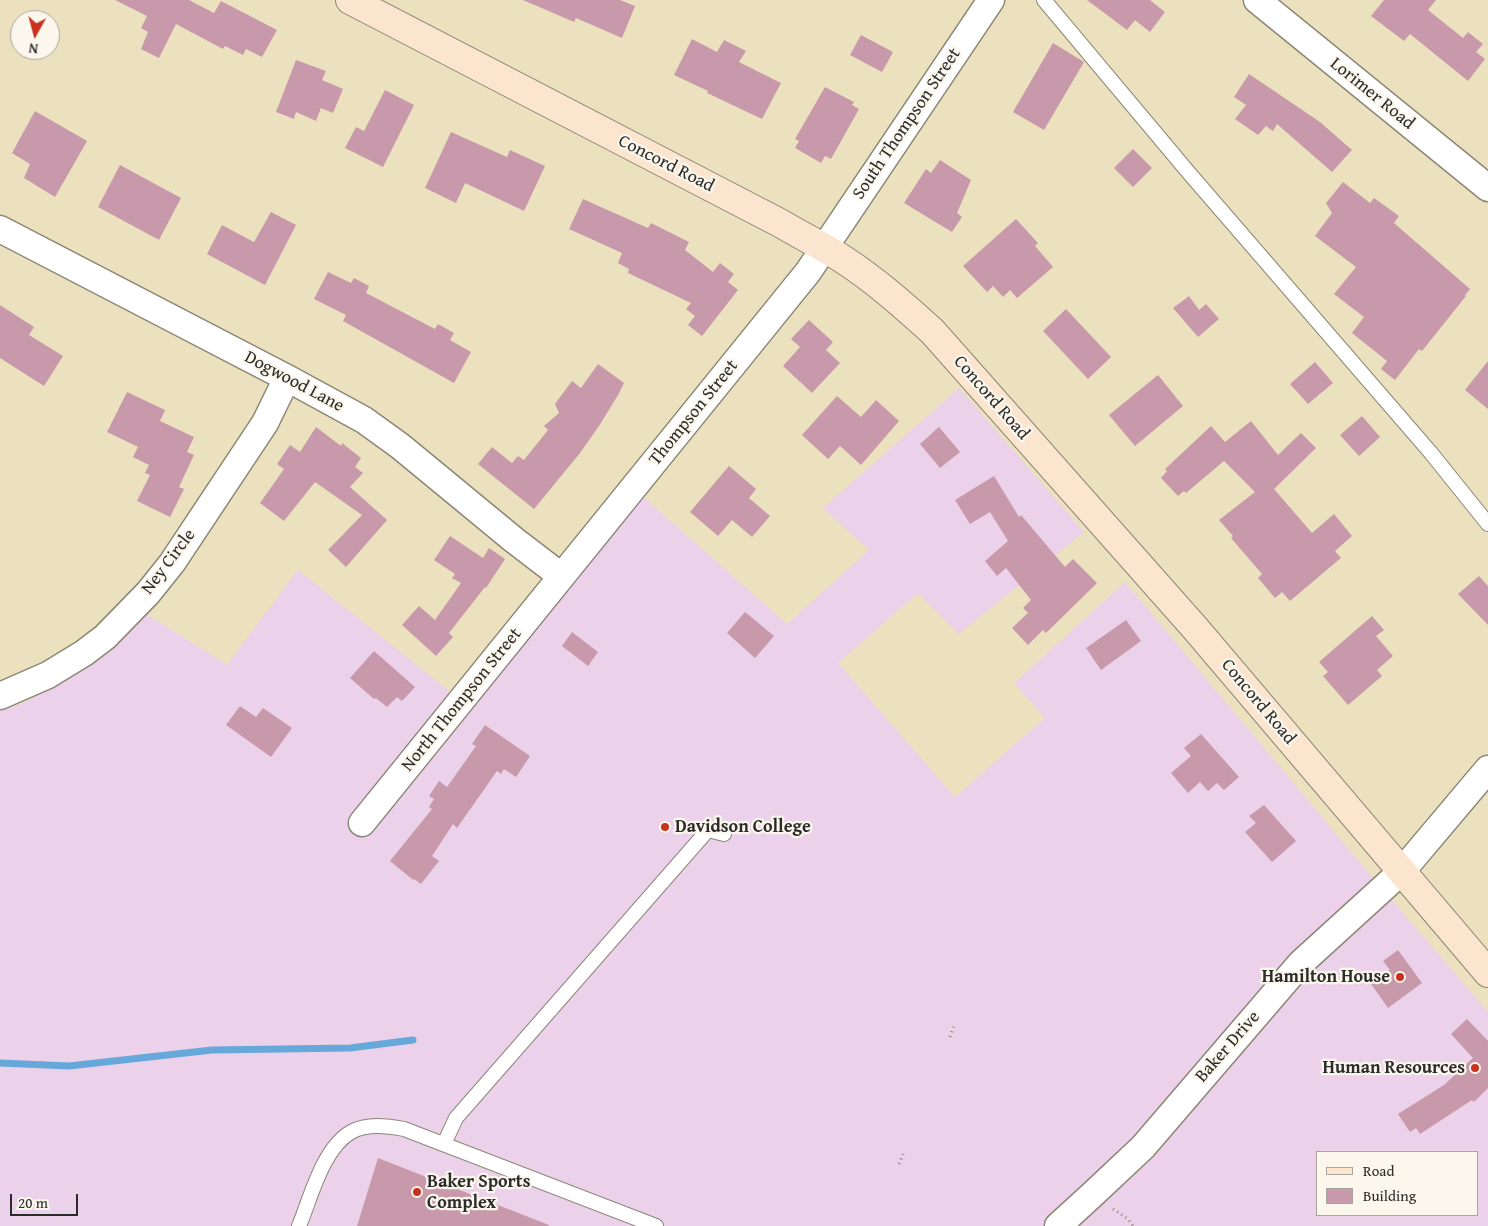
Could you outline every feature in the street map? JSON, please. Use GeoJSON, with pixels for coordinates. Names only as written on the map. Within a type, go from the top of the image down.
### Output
{"type":"FeatureCollection","features":[{"type":"Feature","properties":{"kind":"main road","name":"Concord Road"},"geometry":{"type":"LineString","coordinates":[[350,0],[780,223],[824,248],[867,276],[900,302],[932,331],[1188,621],[1488,973]]}},
{"type":"Feature","properties":{"kind":"street","name":"South Thompson Street"},"geometry":{"type":"LineString","coordinates":[[824,248],[990,0]]}},
{"type":"Feature","properties":{"kind":"street","name":"Lorimer Road"},"geometry":{"type":"LineString","coordinates":[[1257,0],[1488,188]]}},
{"type":"Feature","properties":{"kind":"street","name":"Dogwood Lane"},"geometry":{"type":"LineString","coordinates":[[0,229],[364,420],[400,446],[514,540],[562,576]]}},
{"type":"Feature","properties":{"kind":"street","name":"Thompson Street"},"geometry":{"type":"LineString","coordinates":[[562,576],[808,272],[824,248]]}},
{"type":"Feature","properties":{"kind":"street","name":"Ney Circle"},"geometry":{"type":"LineString","coordinates":[[0,696],[48,675],[84,653],[105,636],[148,593],[172,563],[265,423],[287,378]]}},
{"type":"Feature","properties":{"kind":"street","name":"North Thompson Street"},"geometry":{"type":"LineString","coordinates":[[362,823],[562,576]]}},
{"type":"Feature","properties":{"kind":"street","name":"Baker Drive"},"geometry":{"type":"LineString","coordinates":[[1058,1226],[1143,1146],[1302,963],[1402,871],[1488,769]]}},
{"type":"Feature","properties":{"kind":"lane"},"geometry":{"type":"LineString","coordinates":[[1044,0],[1189,173],[1424,446],[1488,524]]}},
{"type":"Feature","properties":{"kind":"lane"},"geometry":{"type":"LineString","coordinates":[[444,1144],[456,1118],[708,830],[724,834]]}},
{"type":"Feature","properties":{"kind":"lane"},"geometry":{"type":"LineString","coordinates":[[299,1226],[326,1158],[338,1142],[352,1131],[369,1126],[388,1126],[404,1129],[656,1226]]}},
{"type":"Feature","properties":{"kind":"path"},"geometry":{"type":"LineString","coordinates":[[950,1036],[954,1026]]}},
{"type":"Feature","properties":{"kind":"path"},"geometry":{"type":"LineString","coordinates":[[899,1164],[903,1154]]}},
{"type":"Feature","properties":{"kind":"shaded area","name":"Davidson College"},"geometry":{"type":"Polygon","coordinates":[[[959,388],[1084,532],[959,634],[918,593],[838,663],[955,797],[1045,718],[1014,683],[1125,582],[1356,858],[1488,1012],[1488,1226],[0,1226],[0,711],[28,701],[96,661],[147,614],[227,665],[298,570],[464,703],[639,493],[787,624],[869,550],[823,508],[959,388]]]}},
{"type":"Feature","properties":{"kind":"building"},"geometry":{"type":"Polygon","coordinates":[[[115,0],[189,0],[214,13],[221,1],[277,30],[262,57],[246,49],[243,55],[225,46],[223,49],[176,24],[159,58],[141,49],[148,32],[141,28],[147,16],[115,0]]]}},
{"type":"Feature","properties":{"kind":"building"},"geometry":{"type":"Polygon","coordinates":[[[523,0],[620,0],[635,6],[622,38],[576,18],[574,22],[523,0]]]}},
{"type":"Feature","properties":{"kind":"building"},"geometry":{"type":"Polygon","coordinates":[[[1087,0],[1150,0],[1165,12],[1150,32],[1135,20],[1127,30],[1087,0]]]}},
{"type":"Feature","properties":{"kind":"building"},"geometry":{"type":"Polygon","coordinates":[[[1384,0],[1436,0],[1428,10],[1463,38],[1468,32],[1483,44],[1476,52],[1485,59],[1468,81],[1410,34],[1404,41],[1371,16],[1384,0]]]}},
{"type":"Feature","properties":{"kind":"building"},"geometry":{"type":"Polygon","coordinates":[[[861,35],[893,52],[882,72],[850,55],[861,35]]]}},
{"type":"Feature","properties":{"kind":"building"},"geometry":{"type":"Polygon","coordinates":[[[692,39],[717,52],[724,40],[746,51],[739,62],[781,83],[762,119],[674,75],[692,39]]]}},
{"type":"Feature","properties":{"kind":"building"},"geometry":{"type":"Polygon","coordinates":[[[1053,43],[1084,62],[1044,130],[1013,112],[1053,43]]]}},
{"type":"Feature","properties":{"kind":"building"},"geometry":{"type":"Polygon","coordinates":[[[296,60],[326,71],[322,80],[343,89],[333,113],[321,108],[316,121],[296,112],[294,119],[276,112],[296,60]]]}},
{"type":"Feature","properties":{"kind":"building"},"geometry":{"type":"Polygon","coordinates":[[[1249,74],[1320,122],[1352,150],[1332,172],[1277,124],[1273,131],[1266,126],[1258,135],[1235,119],[1246,105],[1234,97],[1249,74]]]}},
{"type":"Feature","properties":{"kind":"building"},"geometry":{"type":"Polygon","coordinates":[[[825,87],[854,102],[852,105],[859,109],[831,159],[825,156],[821,163],[795,148],[799,141],[795,139],[825,87]]]}},
{"type":"Feature","properties":{"kind":"building"},"geometry":{"type":"Polygon","coordinates":[[[385,90],[414,105],[383,167],[345,148],[356,127],[364,131],[385,90]]]}},
{"type":"Feature","properties":{"kind":"building"},"geometry":{"type":"Polygon","coordinates":[[[35,111],[87,141],[55,197],[24,178],[30,164],[12,153],[35,111]]]}},
{"type":"Feature","properties":{"kind":"building"},"geometry":{"type":"Polygon","coordinates":[[[451,132],[507,157],[510,150],[545,166],[524,211],[465,183],[456,203],[425,188],[451,132]]]}},
{"type":"Feature","properties":{"kind":"building"},"geometry":{"type":"Polygon","coordinates":[[[1133,149],[1152,168],[1133,187],[1114,168],[1133,149]]]}},
{"type":"Feature","properties":{"kind":"building"},"geometry":{"type":"Polygon","coordinates":[[[940,160],[971,180],[957,213],[962,217],[952,232],[904,203],[926,169],[931,173],[940,160]]]}},
{"type":"Feature","properties":{"kind":"building"},"geometry":{"type":"Polygon","coordinates":[[[120,165],[181,198],[159,240],[98,207],[120,165]]]}},
{"type":"Feature","properties":{"kind":"building"},"geometry":{"type":"Polygon","coordinates":[[[1343,182],[1370,203],[1374,198],[1399,216],[1394,223],[1470,289],[1422,351],[1419,349],[1395,380],[1381,369],[1387,361],[1352,333],[1364,317],[1334,294],[1356,267],[1315,236],[1332,213],[1326,203],[1343,182]]]}},
{"type":"Feature","properties":{"kind":"building"},"geometry":{"type":"Polygon","coordinates":[[[583,199],[648,228],[651,223],[689,242],[685,250],[713,272],[720,263],[734,274],[728,282],[738,290],[702,336],[688,325],[695,316],[686,309],[691,303],[628,273],[629,269],[618,263],[622,253],[569,229],[583,199]]]}},
{"type":"Feature","properties":{"kind":"building"},"geometry":{"type":"Polygon","coordinates":[[[271,212],[296,225],[265,285],[207,254],[222,225],[254,242],[271,212]]]}},
{"type":"Feature","properties":{"kind":"building"},"geometry":{"type":"Polygon","coordinates":[[[1016,219],[1038,243],[1035,246],[1053,267],[1017,298],[1010,290],[1003,297],[993,286],[987,292],[963,266],[1016,219]]]}},
{"type":"Feature","properties":{"kind":"building"},"geometry":{"type":"Polygon","coordinates":[[[328,272],[351,283],[354,278],[369,286],[366,293],[435,329],[438,324],[454,333],[450,340],[471,352],[454,383],[343,321],[346,315],[314,299],[328,272]]]}},
{"type":"Feature","properties":{"kind":"building"},"geometry":{"type":"Polygon","coordinates":[[[1189,296],[1199,310],[1206,304],[1219,319],[1198,337],[1173,308],[1189,296]]]}},
{"type":"Feature","properties":{"kind":"building"},"geometry":{"type":"Polygon","coordinates":[[[0,305],[34,327],[29,335],[63,356],[44,386],[0,358],[0,305]]]}},
{"type":"Feature","properties":{"kind":"building"},"geometry":{"type":"Polygon","coordinates":[[[1066,309],[1111,357],[1088,379],[1043,331],[1066,309]]]}},
{"type":"Feature","properties":{"kind":"building"},"geometry":{"type":"Polygon","coordinates":[[[809,320],[833,342],[826,350],[840,363],[812,393],[783,366],[800,347],[791,339],[809,320]]]}},
{"type":"Feature","properties":{"kind":"building"},"geometry":{"type":"Polygon","coordinates":[[[1488,361],[1488,409],[1465,390],[1488,361]]]}},
{"type":"Feature","properties":{"kind":"building"},"geometry":{"type":"Polygon","coordinates":[[[1315,362],[1333,383],[1308,404],[1290,384],[1315,362]]]}},
{"type":"Feature","properties":{"kind":"building"},"geometry":{"type":"Polygon","coordinates":[[[598,364],[624,383],[599,426],[580,453],[534,509],[478,464],[492,447],[512,463],[518,456],[524,460],[548,430],[544,426],[559,413],[555,404],[572,381],[581,388],[598,364]]]}},
{"type":"Feature","properties":{"kind":"building"},"geometry":{"type":"Polygon","coordinates":[[[1158,375],[1183,406],[1135,446],[1109,415],[1158,375]]]}},
{"type":"Feature","properties":{"kind":"building"},"geometry":{"type":"Polygon","coordinates":[[[127,392],[165,410],[160,421],[194,437],[187,452],[194,455],[179,487],[184,489],[170,517],[137,501],[150,475],[145,473],[149,465],[133,457],[138,447],[107,432],[127,392]]]}},
{"type":"Feature","properties":{"kind":"building"},"geometry":{"type":"Polygon","coordinates":[[[837,396],[861,417],[876,400],[899,421],[861,465],[840,446],[828,459],[802,435],[837,396]]]}},
{"type":"Feature","properties":{"kind":"building"},"geometry":{"type":"Polygon","coordinates":[[[1362,416],[1380,437],[1359,456],[1340,435],[1362,416]]]}},
{"type":"Feature","properties":{"kind":"building"},"geometry":{"type":"Polygon","coordinates":[[[1251,421],[1278,455],[1301,433],[1316,448],[1274,489],[1312,533],[1334,514],[1352,536],[1335,551],[1341,558],[1290,601],[1282,592],[1275,598],[1258,578],[1262,574],[1231,538],[1233,536],[1219,520],[1255,492],[1224,461],[1186,493],[1184,491],[1178,496],[1161,478],[1167,471],[1165,469],[1211,426],[1225,442],[1251,421]]]}},
{"type":"Feature","properties":{"kind":"building"},"geometry":{"type":"Polygon","coordinates":[[[316,427],[341,446],[342,443],[361,458],[355,467],[363,473],[350,487],[387,520],[346,567],[328,550],[362,515],[315,482],[284,521],[260,503],[284,469],[277,464],[290,445],[300,452],[316,427]]]}},
{"type":"Feature","properties":{"kind":"building"},"geometry":{"type":"Polygon","coordinates":[[[939,427],[960,452],[940,468],[920,444],[939,427]]]}},
{"type":"Feature","properties":{"kind":"building"},"geometry":{"type":"Polygon","coordinates":[[[729,466],[756,489],[749,498],[770,516],[752,537],[732,520],[718,536],[690,512],[729,466]]]}},
{"type":"Feature","properties":{"kind":"building"},"geometry":{"type":"Polygon","coordinates":[[[994,476],[1019,517],[1021,515],[1065,567],[1073,559],[1097,583],[1046,633],[1043,630],[1028,645],[1012,628],[1028,613],[1023,608],[1031,600],[1006,568],[997,576],[985,561],[1008,541],[990,512],[970,524],[955,500],[994,476]]]}},
{"type":"Feature","properties":{"kind":"building"},"geometry":{"type":"Polygon","coordinates":[[[450,536],[483,558],[489,548],[505,559],[486,588],[449,633],[453,637],[436,656],[402,625],[419,606],[435,620],[461,583],[452,578],[455,574],[434,560],[450,536]]]}},
{"type":"Feature","properties":{"kind":"building"},"geometry":{"type":"Polygon","coordinates":[[[1479,576],[1488,586],[1488,625],[1458,594],[1479,576]]]}},
{"type":"Feature","properties":{"kind":"building"},"geometry":{"type":"Polygon","coordinates":[[[745,612],[774,636],[755,658],[727,633],[745,612]]]}},
{"type":"Feature","properties":{"kind":"building"},"geometry":{"type":"Polygon","coordinates":[[[1372,616],[1384,630],[1376,636],[1393,656],[1377,670],[1382,676],[1348,705],[1323,676],[1328,672],[1319,662],[1372,616]]]}},
{"type":"Feature","properties":{"kind":"building"},"geometry":{"type":"Polygon","coordinates":[[[1126,620],[1141,641],[1101,670],[1086,648],[1126,620]]]}},
{"type":"Feature","properties":{"kind":"building"},"geometry":{"type":"Polygon","coordinates":[[[572,632],[598,652],[588,666],[562,646],[572,632]]]}},
{"type":"Feature","properties":{"kind":"building"},"geometry":{"type":"Polygon","coordinates":[[[374,651],[415,687],[402,701],[397,697],[387,707],[376,698],[374,699],[350,678],[374,651]]]}},
{"type":"Feature","properties":{"kind":"building"},"geometry":{"type":"Polygon","coordinates":[[[240,706],[256,717],[263,708],[292,728],[271,757],[226,725],[240,706]]]}},
{"type":"Feature","properties":{"kind":"building"},"geometry":{"type":"Polygon","coordinates":[[[485,725],[530,756],[516,777],[504,769],[501,774],[497,771],[457,828],[453,824],[432,856],[439,861],[421,884],[413,880],[390,861],[432,809],[429,807],[434,799],[429,796],[439,781],[447,787],[476,746],[472,744],[485,725]]]}},
{"type":"Feature","properties":{"kind":"building"},"geometry":{"type":"Polygon","coordinates":[[[1201,734],[1239,777],[1224,790],[1217,783],[1208,791],[1200,782],[1188,793],[1171,773],[1191,756],[1184,748],[1201,734]]]}},
{"type":"Feature","properties":{"kind":"building"},"geometry":{"type":"Polygon","coordinates":[[[1264,805],[1296,841],[1272,862],[1245,832],[1256,823],[1249,816],[1264,805]]]}},
{"type":"Feature","properties":{"kind":"building","name":"Hamilton House"},"geometry":{"type":"Polygon","coordinates":[[[1398,950],[1422,983],[1388,1008],[1371,984],[1390,970],[1383,961],[1398,950]]]}},
{"type":"Feature","properties":{"kind":"building"},"geometry":{"type":"Polygon","coordinates":[[[1467,1019],[1488,1041],[1488,1088],[1474,1102],[1472,1100],[1420,1134],[1416,1128],[1410,1132],[1398,1114],[1444,1085],[1473,1058],[1451,1034],[1467,1019]]]}},
{"type":"Feature","properties":{"kind":"building","name":"Baker Sports Complex"},"geometry":{"type":"Polygon","coordinates":[[[378,1158],[549,1225],[549,1226],[357,1226],[378,1158]]]}},
{"type":"Feature","properties":{"kind":"waterway"},"geometry":{"type":"LineString","coordinates":[[0,1063],[69,1066],[212,1050],[350,1048],[413,1040]]}},
{"type":"Feature","properties":{"kind":"place","name":"Davidson College"},"geometry":{"type":"Point","coordinates":[665,827]}},
{"type":"Feature","properties":{"kind":"place","name":"Hamilton House"},"geometry":{"type":"Point","coordinates":[1400,977]}},
{"type":"Feature","properties":{"kind":"place","name":"Human Resources"},"geometry":{"type":"Point","coordinates":[1475,1068]}},
{"type":"Feature","properties":{"kind":"place","name":"Baker Sports Complex"},"geometry":{"type":"Point","coordinates":[417,1192]}}]}
